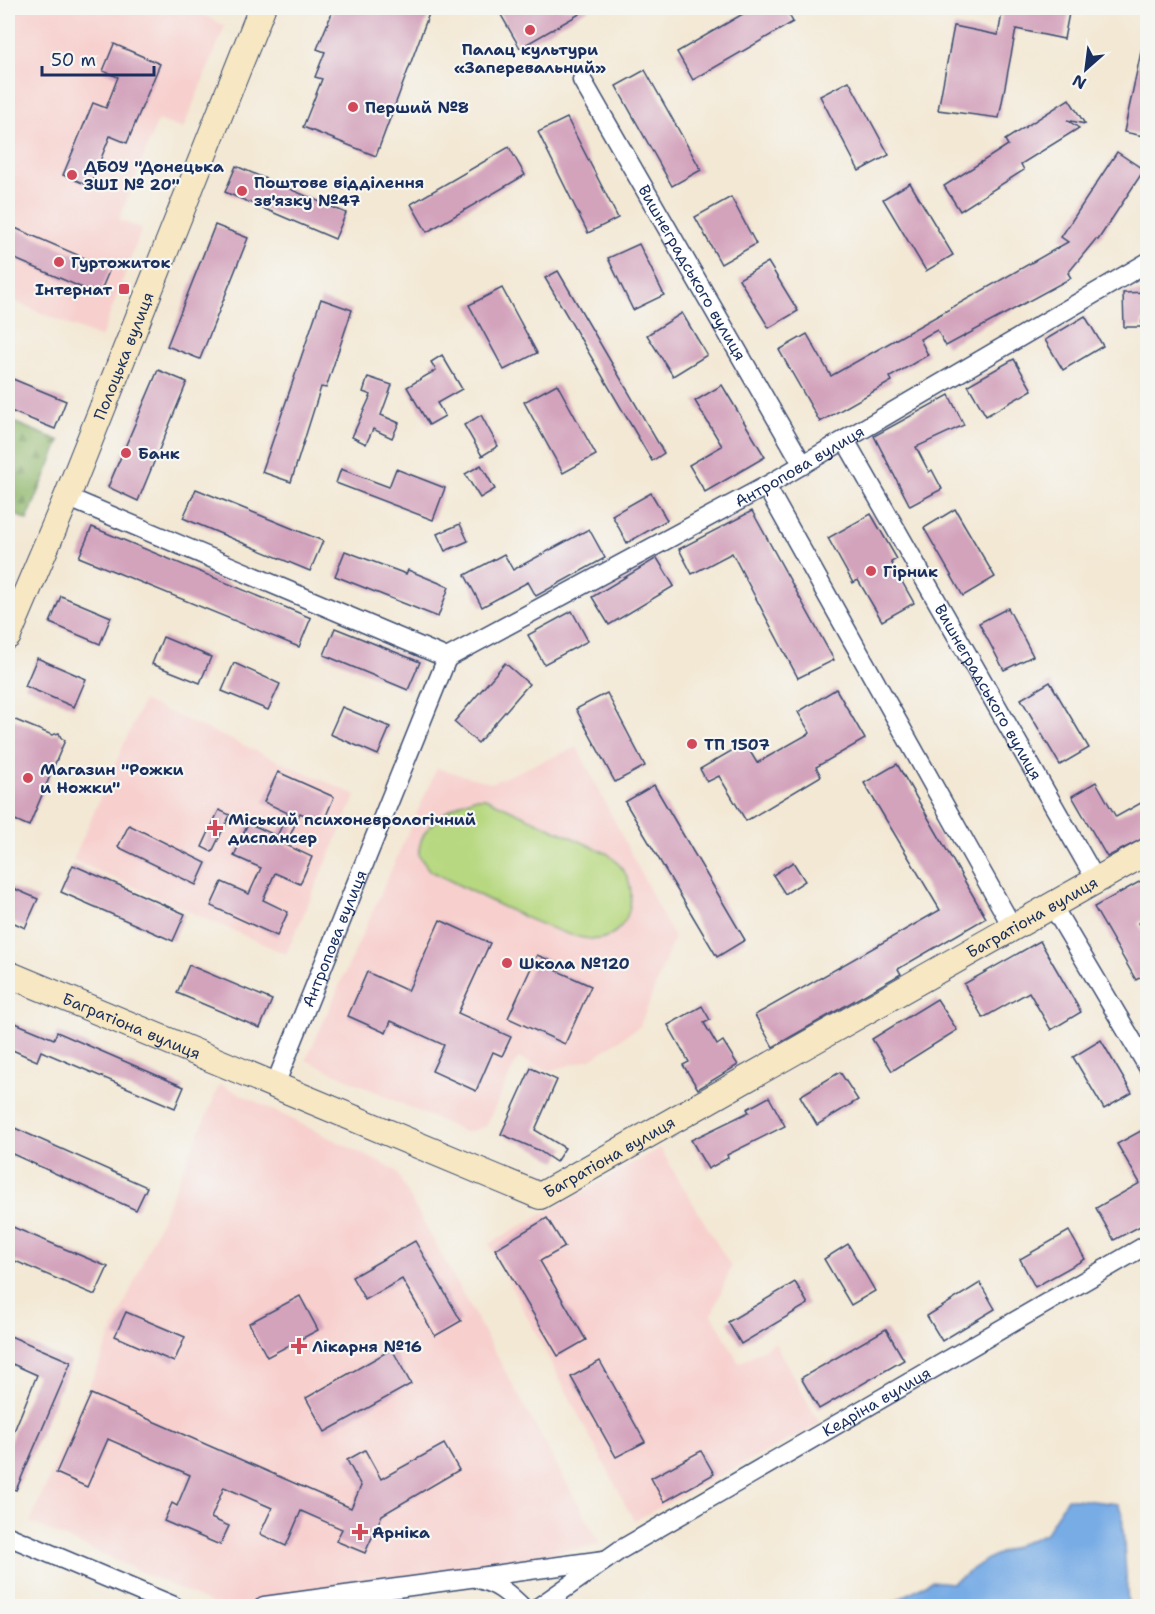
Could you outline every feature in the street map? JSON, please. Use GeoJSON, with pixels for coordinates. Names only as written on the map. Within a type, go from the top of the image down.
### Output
{"type":"FeatureCollection","features":[{"type":"Feature","properties":{"kind":"street","name":"Полоцька вулиця"},"geometry":{"type":"LineString","coordinates":[[8,636],[67,497],[262,8]]}},
{"type":"Feature","properties":{"kind":"street","name":"Вишнеградського вулиця"},"geometry":{"type":"LineString","coordinates":[[582,80],[803,465]]}},
{"type":"Feature","properties":{"kind":"street","name":"Антропова вулиця"},"geometry":{"type":"LineString","coordinates":[[275,1085],[447,658],[766,486],[1148,262]]}},
{"type":"Feature","properties":{"kind":"street","name":"Вишнеградського вулиця"},"geometry":{"type":"LineString","coordinates":[[845,440],[1096,880]]}},
{"type":"Feature","properties":{"kind":"street"},"geometry":{"type":"LineString","coordinates":[[766,486],[1013,928]]}},
{"type":"Feature","properties":{"kind":"street"},"geometry":{"type":"LineString","coordinates":[[67,497],[447,658]]}},
{"type":"Feature","properties":{"kind":"street","name":"Багратіона вулиця"},"geometry":{"type":"LineString","coordinates":[[8,974],[540,1196],[1148,851]]}},
{"type":"Feature","properties":{"kind":"street"},"geometry":{"type":"LineString","coordinates":[[1052,905],[1148,1067]]}},
{"type":"Feature","properties":{"kind":"street","name":"Кедріна вулиця"},"geometry":{"type":"LineString","coordinates":[[540,1606],[606,1560],[1148,1244]]}},
{"type":"Feature","properties":{"kind":"street"},"geometry":{"type":"LineString","coordinates":[[8,1536],[174,1606]]}},
{"type":"Feature","properties":{"kind":"street","name":"Кедріна вулиця"},"geometry":{"type":"LineString","coordinates":[[264,1606],[606,1560]]}},
{"type":"Feature","properties":{"kind":"street"},"geometry":{"type":"LineString","coordinates":[[474,1578],[491,1582],[509,1594],[521,1606]]}},
{"type":"Feature","properties":{"kind":"shaded area","name":"ДБОУ \"Донецька ЗШІ № 20\""},"geometry":{"type":"Polygon","coordinates":[[[8,8],[190,8],[225,26],[183,129],[158,120],[119,220],[142,228],[101,338],[8,299],[8,8]]]}},
{"type":"Feature","properties":{"kind":"shaded area","name":"Міський психоневрологічний диспансер"},"geometry":{"type":"Polygon","coordinates":[[[143,701],[356,795],[286,954],[73,860],[143,701]]]}},
{"type":"Feature","properties":{"kind":"shaded area","name":"Школа №120"},"geometry":{"type":"Polygon","coordinates":[[[577,747],[674,938],[640,1026],[591,1059],[549,1071],[518,1058],[486,1126],[466,1133],[306,1060],[437,768],[491,783],[577,747]]]}},
{"type":"Feature","properties":{"kind":"shaded area","name":"Лікарня №16"},"geometry":{"type":"Polygon","coordinates":[[[220,1084],[395,1170],[600,1544],[275,1606],[217,1606],[30,1522],[220,1084]]]}},
{"type":"Feature","properties":{"kind":"shaded area"},"geometry":{"type":"Polygon","coordinates":[[[660,1148],[731,1267],[712,1314],[739,1363],[775,1343],[820,1424],[634,1521],[489,1244],[660,1148]]]}},
{"type":"Feature","properties":{"kind":"green space"},"geometry":{"type":"Polygon","coordinates":[[[8,420],[60,441],[27,520],[8,511],[8,420]]]}},
{"type":"Feature","properties":{"kind":"green space"},"geometry":{"type":"Polygon","coordinates":[[[474,798],[485,798],[608,854],[614,859],[627,876],[631,890],[629,911],[620,928],[598,939],[583,938],[563,932],[514,912],[429,870],[419,856],[423,836],[436,819],[474,798]]]}},
{"type":"Feature","properties":{"kind":"water"},"geometry":{"type":"Polygon","coordinates":[[[1067,1498],[1118,1504],[1122,1513],[1128,1606],[887,1606],[931,1581],[952,1583],[989,1558],[1046,1533],[1067,1498]]]}},
{"type":"Feature","properties":{"kind":"building"},"geometry":{"type":"Polygon","coordinates":[[[334,8],[420,8],[430,11],[376,156],[303,127],[322,79],[315,77],[325,52],[317,49],[334,8]]]}},
{"type":"Feature","properties":{"kind":"building","name":"Палац культури «Заперевальний»"},"geometry":{"type":"Polygon","coordinates":[[[497,8],[590,8],[520,48],[497,8]]]}},
{"type":"Feature","properties":{"kind":"building"},"geometry":{"type":"Polygon","coordinates":[[[753,8],[785,8],[793,22],[693,80],[677,52],[753,8]]]}},
{"type":"Feature","properties":{"kind":"building"},"geometry":{"type":"Polygon","coordinates":[[[1003,8],[1070,8],[1064,39],[1016,29],[999,118],[938,110],[954,26],[998,35],[1003,8]]]}},
{"type":"Feature","properties":{"kind":"building"},"geometry":{"type":"Polygon","coordinates":[[[114,44],[160,64],[127,143],[110,136],[90,186],[63,175],[93,103],[106,108],[118,77],[103,71],[114,44]]]}},
{"type":"Feature","properties":{"kind":"building"},"geometry":{"type":"Polygon","coordinates":[[[1142,47],[1148,48],[1148,137],[1124,132],[1142,47]]]}},
{"type":"Feature","properties":{"kind":"building"},"geometry":{"type":"Polygon","coordinates":[[[645,70],[701,170],[672,186],[616,86],[645,70]]]}},
{"type":"Feature","properties":{"kind":"building"},"geometry":{"type":"Polygon","coordinates":[[[849,81],[889,155],[859,171],[820,96],[849,81]]]}},
{"type":"Feature","properties":{"kind":"building"},"geometry":{"type":"Polygon","coordinates":[[[1069,99],[1085,124],[1067,120],[1079,128],[1021,164],[1024,170],[960,211],[944,186],[1008,145],[1005,140],[1069,99]]]}},
{"type":"Feature","properties":{"kind":"building"},"geometry":{"type":"Polygon","coordinates":[[[567,118],[618,218],[588,233],[538,132],[567,118]]]}},
{"type":"Feature","properties":{"kind":"building"},"geometry":{"type":"Polygon","coordinates":[[[509,147],[525,175],[427,232],[411,204],[509,147]]]}},
{"type":"Feature","properties":{"kind":"building"},"geometry":{"type":"Polygon","coordinates":[[[1117,152],[1144,170],[1098,240],[1096,239],[1068,273],[1071,278],[946,346],[937,330],[920,339],[928,355],[890,377],[892,381],[820,422],[779,350],[807,334],[831,376],[1068,242],[1061,237],[1117,152]]]}},
{"type":"Feature","properties":{"kind":"building"},"geometry":{"type":"Polygon","coordinates":[[[236,166],[346,213],[335,239],[225,192],[236,166]]]}},
{"type":"Feature","properties":{"kind":"building"},"geometry":{"type":"Polygon","coordinates":[[[910,183],[953,255],[926,271],[883,199],[910,183]]]}},
{"type":"Feature","properties":{"kind":"building"},"geometry":{"type":"Polygon","coordinates":[[[731,197],[756,244],[721,264],[695,217],[731,197]]]}},
{"type":"Feature","properties":{"kind":"building","name":"Гуртожиток"},"geometry":{"type":"Polygon","coordinates":[[[8,225],[110,269],[99,295],[8,256],[8,225]]]}},
{"type":"Feature","properties":{"kind":"building"},"geometry":{"type":"Polygon","coordinates":[[[215,225],[248,238],[200,359],[167,346],[215,225]]]}},
{"type":"Feature","properties":{"kind":"building"},"geometry":{"type":"Polygon","coordinates":[[[639,244],[664,295],[633,310],[608,258],[639,244]]]}},
{"type":"Feature","properties":{"kind":"building"},"geometry":{"type":"Polygon","coordinates":[[[768,262],[798,311],[769,328],[739,279],[768,262]]]}},
{"type":"Feature","properties":{"kind":"building"},"geometry":{"type":"Polygon","coordinates":[[[558,271],[664,453],[652,461],[545,278],[558,271]]]}},
{"type":"Feature","properties":{"kind":"building"},"geometry":{"type":"Polygon","coordinates":[[[502,288],[537,353],[504,370],[469,305],[502,288]]]}},
{"type":"Feature","properties":{"kind":"building"},"geometry":{"type":"Polygon","coordinates":[[[1148,292],[1148,321],[1142,321],[1142,327],[1124,327],[1123,293],[1148,292]]]}},
{"type":"Feature","properties":{"kind":"building"},"geometry":{"type":"Polygon","coordinates":[[[321,299],[352,310],[326,388],[321,387],[291,482],[262,472],[321,299]]]}},
{"type":"Feature","properties":{"kind":"building"},"geometry":{"type":"Polygon","coordinates":[[[682,313],[707,355],[673,376],[647,335],[682,313]]]}},
{"type":"Feature","properties":{"kind":"building"},"geometry":{"type":"Polygon","coordinates":[[[1085,316],[1103,346],[1063,370],[1045,340],[1085,316]]]}},
{"type":"Feature","properties":{"kind":"building"},"geometry":{"type":"Polygon","coordinates":[[[442,355],[462,389],[437,403],[445,416],[429,425],[407,387],[436,370],[431,362],[442,355]]]}},
{"type":"Feature","properties":{"kind":"building"},"geometry":{"type":"Polygon","coordinates":[[[1014,359],[1032,390],[986,416],[968,385],[1014,359]]]}},
{"type":"Feature","properties":{"kind":"building"},"geometry":{"type":"Polygon","coordinates":[[[158,370],[187,382],[138,501],[108,487],[158,370]]]}},
{"type":"Feature","properties":{"kind":"building"},"geometry":{"type":"Polygon","coordinates":[[[8,377],[66,401],[55,429],[8,410],[8,377]]]}},
{"type":"Feature","properties":{"kind":"building"},"geometry":{"type":"Polygon","coordinates":[[[368,377],[392,385],[381,415],[399,423],[392,438],[373,429],[366,444],[352,437],[371,395],[363,392],[368,377]]]}},
{"type":"Feature","properties":{"kind":"building"},"geometry":{"type":"Polygon","coordinates":[[[557,384],[596,455],[563,473],[524,402],[557,384]]]}},
{"type":"Feature","properties":{"kind":"building"},"geometry":{"type":"Polygon","coordinates":[[[722,385],[765,457],[705,492],[689,465],[722,446],[695,401],[722,385]]]}},
{"type":"Feature","properties":{"kind":"building"},"geometry":{"type":"Polygon","coordinates":[[[949,395],[964,425],[916,447],[929,472],[932,470],[942,489],[910,506],[874,436],[949,395]]]}},
{"type":"Feature","properties":{"kind":"building"},"geometry":{"type":"Polygon","coordinates":[[[481,415],[498,446],[482,456],[464,425],[481,415]]]}},
{"type":"Feature","properties":{"kind":"building"},"geometry":{"type":"Polygon","coordinates":[[[481,465],[495,489],[480,498],[465,474],[481,465]]]}},
{"type":"Feature","properties":{"kind":"building"},"geometry":{"type":"Polygon","coordinates":[[[341,469],[389,487],[396,469],[445,488],[433,520],[336,483],[341,469]]]}},
{"type":"Feature","properties":{"kind":"building"},"geometry":{"type":"Polygon","coordinates":[[[196,489],[323,541],[310,571],[183,518],[196,489]]]}},
{"type":"Feature","properties":{"kind":"building"},"geometry":{"type":"Polygon","coordinates":[[[651,493],[667,520],[627,543],[612,515],[651,493]]]}},
{"type":"Feature","properties":{"kind":"building"},"geometry":{"type":"Polygon","coordinates":[[[955,509],[995,577],[963,596],[924,528],[955,509]]]}},
{"type":"Feature","properties":{"kind":"building"},"geometry":{"type":"Polygon","coordinates":[[[752,511],[834,660],[798,678],[732,553],[692,574],[679,549],[752,511]]]}},
{"type":"Feature","properties":{"kind":"building","name":"Гірник"},"geometry":{"type":"Polygon","coordinates":[[[871,514],[897,559],[891,562],[914,603],[882,621],[858,580],[853,583],[828,538],[871,514]]]}},
{"type":"Feature","properties":{"kind":"building"},"geometry":{"type":"Polygon","coordinates":[[[460,524],[468,541],[445,551],[437,534],[460,524]]]}},
{"type":"Feature","properties":{"kind":"building"},"geometry":{"type":"Polygon","coordinates":[[[92,527],[311,618],[299,647],[79,557],[92,527]]]}},
{"type":"Feature","properties":{"kind":"building"},"geometry":{"type":"Polygon","coordinates":[[[589,529],[605,558],[536,596],[528,582],[482,607],[465,575],[504,554],[513,570],[589,529]]]}},
{"type":"Feature","properties":{"kind":"building"},"geometry":{"type":"Polygon","coordinates":[[[345,551],[406,574],[408,570],[449,587],[438,617],[335,576],[345,551]]]}},
{"type":"Feature","properties":{"kind":"building"},"geometry":{"type":"Polygon","coordinates":[[[657,558],[674,586],[609,625],[592,597],[657,558]]]}},
{"type":"Feature","properties":{"kind":"building"},"geometry":{"type":"Polygon","coordinates":[[[61,596],[111,617],[100,644],[50,623],[61,596]]]}},
{"type":"Feature","properties":{"kind":"building"},"geometry":{"type":"Polygon","coordinates":[[[1008,608],[1033,656],[1004,670],[979,623],[1008,608]]]}},
{"type":"Feature","properties":{"kind":"building"},"geometry":{"type":"Polygon","coordinates":[[[572,611],[588,641],[544,664],[528,635],[572,611]]]}},
{"type":"Feature","properties":{"kind":"building"},"geometry":{"type":"Polygon","coordinates":[[[335,628],[420,662],[408,690],[324,655],[335,628]]]}},
{"type":"Feature","properties":{"kind":"building"},"geometry":{"type":"Polygon","coordinates":[[[163,637],[211,657],[200,683],[152,664],[163,637]]]}},
{"type":"Feature","properties":{"kind":"building"},"geometry":{"type":"Polygon","coordinates":[[[37,658],[86,679],[74,707],[25,686],[37,658]]]}},
{"type":"Feature","properties":{"kind":"building"},"geometry":{"type":"Polygon","coordinates":[[[234,663],[280,684],[268,710],[222,691],[234,663]]]}},
{"type":"Feature","properties":{"kind":"building"},"geometry":{"type":"Polygon","coordinates":[[[505,663],[529,684],[478,743],[454,722],[505,663]]]}},
{"type":"Feature","properties":{"kind":"building"},"geometry":{"type":"Polygon","coordinates":[[[1050,682],[1089,748],[1060,765],[1021,699],[1050,682]]]}},
{"type":"Feature","properties":{"kind":"building"},"geometry":{"type":"Polygon","coordinates":[[[836,689],[865,739],[816,767],[821,776],[746,821],[719,776],[707,782],[700,769],[745,743],[757,763],[810,733],[798,712],[836,689]]]}},
{"type":"Feature","properties":{"kind":"building"},"geometry":{"type":"Polygon","coordinates":[[[607,693],[645,766],[615,782],[576,709],[607,693]]]}},
{"type":"Feature","properties":{"kind":"building"},"geometry":{"type":"Polygon","coordinates":[[[342,707],[390,727],[378,755],[330,734],[342,707]]]}},
{"type":"Feature","properties":{"kind":"building","name":"Магазин \"Рожки и Ножки\""},"geometry":{"type":"Polygon","coordinates":[[[8,717],[52,735],[59,733],[65,740],[29,826],[8,817],[8,717]]]}},
{"type":"Feature","properties":{"kind":"building"},"geometry":{"type":"Polygon","coordinates":[[[897,764],[986,918],[898,969],[901,974],[773,1047],[755,1015],[940,910],[864,783],[897,764]]]}},
{"type":"Feature","properties":{"kind":"building"},"geometry":{"type":"Polygon","coordinates":[[[278,772],[334,797],[323,823],[300,813],[286,845],[312,857],[300,884],[275,873],[263,900],[288,912],[277,936],[211,906],[222,882],[249,894],[261,868],[234,856],[248,823],[277,836],[288,813],[264,802],[278,772]]]}},
{"type":"Feature","properties":{"kind":"building"},"geometry":{"type":"Polygon","coordinates":[[[1096,782],[1116,817],[1148,799],[1148,836],[1107,857],[1072,796],[1096,782]]]}},
{"type":"Feature","properties":{"kind":"building"},"geometry":{"type":"Polygon","coordinates":[[[654,785],[745,940],[717,957],[625,802],[654,785]]]}},
{"type":"Feature","properties":{"kind":"building"},"geometry":{"type":"Polygon","coordinates":[[[219,810],[230,815],[212,852],[202,847],[219,810]]]}},
{"type":"Feature","properties":{"kind":"building"},"geometry":{"type":"Polygon","coordinates":[[[129,825],[206,863],[196,885],[118,847],[129,825]]]}},
{"type":"Feature","properties":{"kind":"building"},"geometry":{"type":"Polygon","coordinates":[[[793,862],[805,881],[785,894],[773,875],[793,862]]]}},
{"type":"Feature","properties":{"kind":"building"},"geometry":{"type":"Polygon","coordinates":[[[73,865],[185,914],[173,941],[61,892],[73,865]]]}},
{"type":"Feature","properties":{"kind":"building"},"geometry":{"type":"Polygon","coordinates":[[[1148,877],[1148,917],[1138,923],[1148,939],[1148,973],[1136,980],[1094,907],[1148,877]]]}},
{"type":"Feature","properties":{"kind":"building"},"geometry":{"type":"Polygon","coordinates":[[[8,886],[38,899],[25,928],[8,920],[8,886]]]}},
{"type":"Feature","properties":{"kind":"building"},"geometry":{"type":"Polygon","coordinates":[[[440,920],[490,943],[458,1013],[511,1037],[502,1056],[493,1052],[476,1091],[432,1071],[444,1045],[391,1021],[386,1033],[348,1016],[367,972],[408,991],[440,920]]]}},
{"type":"Feature","properties":{"kind":"building"},"geometry":{"type":"Polygon","coordinates":[[[1040,941],[1081,1012],[1051,1030],[1029,992],[983,1018],[964,984],[1040,941]]]}},
{"type":"Feature","properties":{"kind":"building"},"geometry":{"type":"Polygon","coordinates":[[[537,955],[556,963],[553,969],[591,986],[565,1044],[508,1018],[537,955]]]}},
{"type":"Feature","properties":{"kind":"building"},"geometry":{"type":"Polygon","coordinates":[[[189,965],[272,1000],[260,1028],[177,993],[189,965]]]}},
{"type":"Feature","properties":{"kind":"building"},"geometry":{"type":"Polygon","coordinates":[[[937,999],[957,1030],[892,1071],[872,1039],[937,999]]]}},
{"type":"Feature","properties":{"kind":"building"},"geometry":{"type":"Polygon","coordinates":[[[702,1006],[710,1020],[704,1023],[717,1045],[723,1041],[738,1065],[698,1089],[683,1065],[689,1062],[668,1025],[702,1006]]]}},
{"type":"Feature","properties":{"kind":"building"},"geometry":{"type":"Polygon","coordinates":[[[8,1020],[54,1039],[57,1032],[184,1087],[175,1108],[41,1051],[37,1061],[8,1048],[8,1020]]]}},
{"type":"Feature","properties":{"kind":"building"},"geometry":{"type":"Polygon","coordinates":[[[1101,1040],[1132,1093],[1104,1109],[1073,1057],[1101,1040]]]}},
{"type":"Feature","properties":{"kind":"building"},"geometry":{"type":"Polygon","coordinates":[[[531,1068],[557,1080],[535,1130],[565,1148],[556,1162],[538,1150],[501,1134],[531,1068]]]}},
{"type":"Feature","properties":{"kind":"building"},"geometry":{"type":"Polygon","coordinates":[[[840,1072],[858,1100],[817,1125],[800,1096],[840,1072]]]}},
{"type":"Feature","properties":{"kind":"building"},"geometry":{"type":"Polygon","coordinates":[[[769,1097],[785,1126],[727,1155],[728,1158],[708,1169],[691,1140],[749,1112],[747,1109],[769,1097]]]}},
{"type":"Feature","properties":{"kind":"building"},"geometry":{"type":"Polygon","coordinates":[[[8,1125],[147,1187],[136,1210],[8,1152],[8,1125]]]}},
{"type":"Feature","properties":{"kind":"building"},"geometry":{"type":"Polygon","coordinates":[[[1148,1127],[1148,1222],[1114,1240],[1096,1208],[1140,1183],[1117,1144],[1148,1127]]]}},
{"type":"Feature","properties":{"kind":"building"},"geometry":{"type":"Polygon","coordinates":[[[547,1218],[565,1247],[540,1261],[586,1340],[558,1356],[495,1249],[547,1218]]]}},
{"type":"Feature","properties":{"kind":"building"},"geometry":{"type":"Polygon","coordinates":[[[8,1225],[108,1267],[95,1295],[8,1258],[8,1225]]]}},
{"type":"Feature","properties":{"kind":"building"},"geometry":{"type":"Polygon","coordinates":[[[1069,1231],[1085,1259],[1035,1287],[1020,1259],[1069,1231]]]}},
{"type":"Feature","properties":{"kind":"building"},"geometry":{"type":"Polygon","coordinates":[[[415,1241],[461,1321],[435,1336],[402,1279],[365,1300],[352,1277],[415,1241]]]}},
{"type":"Feature","properties":{"kind":"building"},"geometry":{"type":"Polygon","coordinates":[[[848,1244],[875,1291],[851,1305],[824,1259],[848,1244]]]}},
{"type":"Feature","properties":{"kind":"building"},"geometry":{"type":"Polygon","coordinates":[[[795,1282],[808,1304],[741,1344],[728,1322],[795,1282]]]}},
{"type":"Feature","properties":{"kind":"building"},"geometry":{"type":"Polygon","coordinates":[[[980,1283],[995,1309],[942,1341],[927,1316],[980,1283]]]}},
{"type":"Feature","properties":{"kind":"building"},"geometry":{"type":"Polygon","coordinates":[[[300,1296],[318,1330],[267,1357],[249,1323],[300,1296]]]}},
{"type":"Feature","properties":{"kind":"building"},"geometry":{"type":"Polygon","coordinates":[[[126,1312],[185,1337],[174,1362],[115,1336],[126,1312]]]}},
{"type":"Feature","properties":{"kind":"building"},"geometry":{"type":"Polygon","coordinates":[[[886,1329],[904,1360],[819,1409],[801,1378],[886,1329]]]}},
{"type":"Feature","properties":{"kind":"building"},"geometry":{"type":"Polygon","coordinates":[[[8,1335],[71,1362],[16,1490],[8,1487],[8,1446],[37,1375],[8,1362],[8,1335]]]}},
{"type":"Feature","properties":{"kind":"building"},"geometry":{"type":"Polygon","coordinates":[[[392,1349],[411,1384],[325,1432],[306,1398],[392,1349]]]}},
{"type":"Feature","properties":{"kind":"building"},"geometry":{"type":"Polygon","coordinates":[[[600,1361],[645,1442],[616,1457],[571,1377],[600,1361]]]}},
{"type":"Feature","properties":{"kind":"building"},"geometry":{"type":"Polygon","coordinates":[[[91,1394],[351,1508],[361,1486],[347,1460],[365,1450],[381,1479],[444,1444],[459,1470],[382,1515],[365,1553],[336,1541],[342,1529],[301,1511],[286,1546],[260,1534],[272,1508],[224,1487],[211,1518],[229,1526],[220,1545],[164,1521],[172,1503],[177,1506],[190,1475],[108,1439],[87,1487],[56,1473],[91,1394]]]}},
{"type":"Feature","properties":{"kind":"building"},"geometry":{"type":"Polygon","coordinates":[[[701,1451],[714,1474],[664,1502],[651,1478],[701,1451]]]}},
{"type":"Feature","properties":{"kind":"place","name":"Палац культури «Заперевальний»"},"geometry":{"type":"Point","coordinates":[530,30]}},
{"type":"Feature","properties":{"kind":"place","name":"Перший №8"},"geometry":{"type":"Point","coordinates":[353,107]}},
{"type":"Feature","properties":{"kind":"place","name":"ДБОУ \"Донецька ЗШІ № 20\""},"geometry":{"type":"Point","coordinates":[72,175]}},
{"type":"Feature","properties":{"kind":"place","name":"Поштове відділення зв'язку №47"},"geometry":{"type":"Point","coordinates":[242,191]}},
{"type":"Feature","properties":{"kind":"place","name":"Гуртожиток"},"geometry":{"type":"Point","coordinates":[59,262]}},
{"type":"Feature","properties":{"kind":"place","name":"Інтернат"},"geometry":{"type":"Point","coordinates":[124,289]}},
{"type":"Feature","properties":{"kind":"place","name":"Банк"},"geometry":{"type":"Point","coordinates":[126,453]}},
{"type":"Feature","properties":{"kind":"place","name":"Гірник"},"geometry":{"type":"Point","coordinates":[871,571]}},
{"type":"Feature","properties":{"kind":"place","name":"ТП 1507"},"geometry":{"type":"Point","coordinates":[692,744]}},
{"type":"Feature","properties":{"kind":"place","name":"Магазин \"Рожки и Ножки\""},"geometry":{"type":"Point","coordinates":[28,778]}},
{"type":"Feature","properties":{"kind":"place","name":"Міський психоневрологічний диспансер"},"geometry":{"type":"Point","coordinates":[215,828]}},
{"type":"Feature","properties":{"kind":"place","name":"Школа №120"},"geometry":{"type":"Point","coordinates":[507,963]}},
{"type":"Feature","properties":{"kind":"place","name":"Лікарня №16"},"geometry":{"type":"Point","coordinates":[299,1346]}},
{"type":"Feature","properties":{"kind":"place","name":"Арніка"},"geometry":{"type":"Point","coordinates":[360,1532]}}]}
